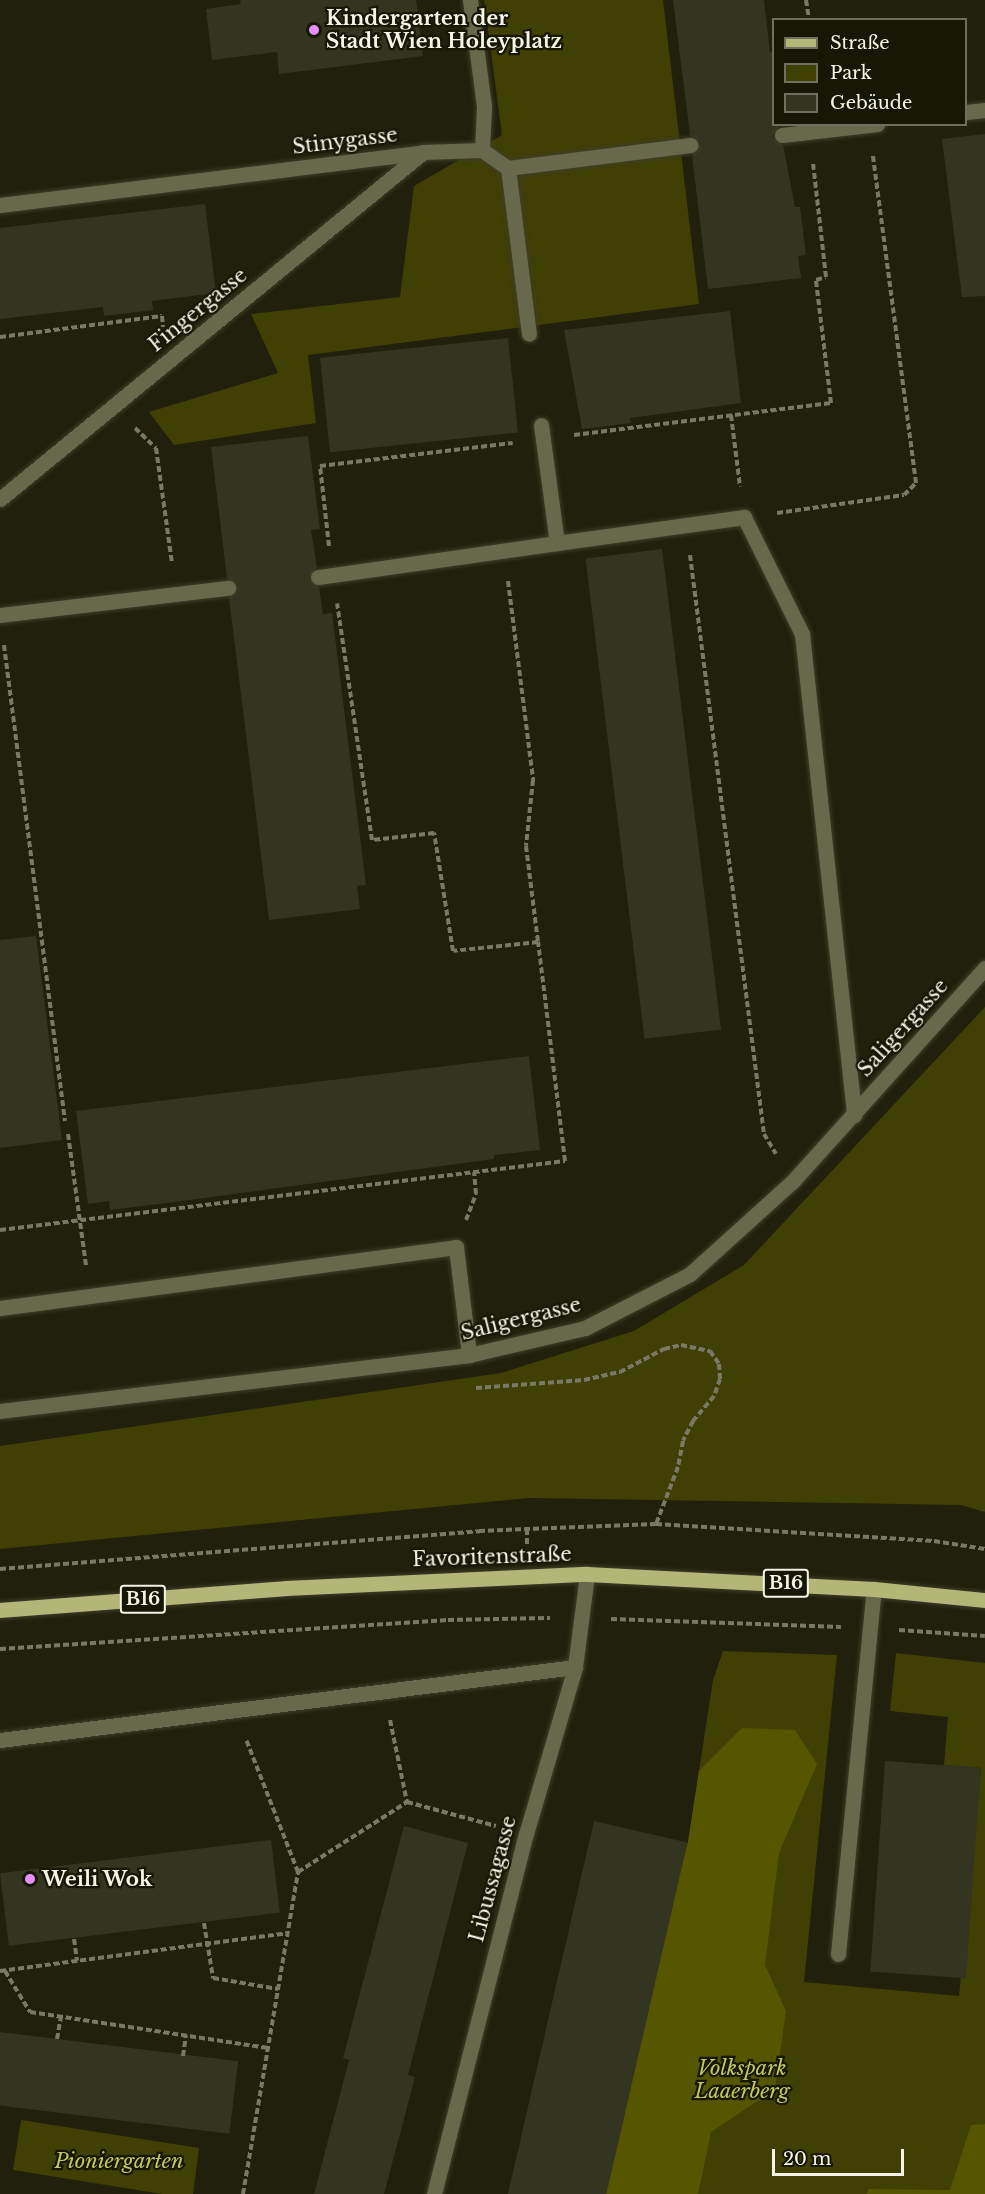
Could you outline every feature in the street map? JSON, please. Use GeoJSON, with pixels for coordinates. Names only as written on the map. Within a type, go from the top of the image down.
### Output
{"type":"FeatureCollection","features":[{"type":"Feature","properties":{"kind":"main road","name":"Favoritenstraße"},"geometry":{"type":"LineString","coordinates":[[0,1610],[286,1588],[587,1574],[874,1589],[985,1600]]}},
{"type":"Feature","properties":{"kind":"street"},"geometry":{"type":"LineString","coordinates":[[470,0],[484,107],[482,150],[508,168],[691,145]]}},
{"type":"Feature","properties":{"kind":"street"},"geometry":{"type":"LineString","coordinates":[[967,112],[985,110]]}},
{"type":"Feature","properties":{"kind":"street"},"geometry":{"type":"LineString","coordinates":[[782,135],[861,126]]}},
{"type":"Feature","properties":{"kind":"street","name":"Stinygasse"},"geometry":{"type":"LineString","coordinates":[[0,205],[423,152],[482,150]]}},
{"type":"Feature","properties":{"kind":"street","name":"Fingergasse"},"geometry":{"type":"LineString","coordinates":[[0,499],[423,152]]}},
{"type":"Feature","properties":{"kind":"street"},"geometry":{"type":"LineString","coordinates":[[508,168],[530,334]]}},
{"type":"Feature","properties":{"kind":"street"},"geometry":{"type":"LineString","coordinates":[[542,432],[557,543]]}},
{"type":"Feature","properties":{"kind":"street"},"geometry":{"type":"LineString","coordinates":[[325,576],[744,518],[802,634],[854,1115]]}},
{"type":"Feature","properties":{"kind":"street"},"geometry":{"type":"LineString","coordinates":[[0,615],[228,588]]}},
{"type":"Feature","properties":{"kind":"street","name":"Saligergasse"},"geometry":{"type":"LineString","coordinates":[[0,1411],[469,1355],[585,1328],[690,1274],[793,1181],[985,968]]}},
{"type":"Feature","properties":{"kind":"street"},"geometry":{"type":"LineString","coordinates":[[0,1308],[456,1247],[469,1355]]}},
{"type":"Feature","properties":{"kind":"street","name":"Libussagasse"},"geometry":{"type":"LineString","coordinates":[[434,2194],[526,1834],[575,1667],[587,1574]]}},
{"type":"Feature","properties":{"kind":"street"},"geometry":{"type":"LineString","coordinates":[[838,1954],[874,1589]]}},
{"type":"Feature","properties":{"kind":"street"},"geometry":{"type":"LineString","coordinates":[[0,1740],[575,1667]]}},
{"type":"Feature","properties":{"kind":"path"},"geometry":{"type":"LineString","coordinates":[[806,0],[809,18]]}},
{"type":"Feature","properties":{"kind":"path"},"geometry":{"type":"LineString","coordinates":[[538,942],[453,951],[434,832],[372,840],[325,576],[320,466],[542,432],[731,415],[831,403],[816,280],[826,277],[809,132]]}},
{"type":"Feature","properties":{"kind":"path"},"geometry":{"type":"LineString","coordinates":[[731,415],[744,518],[904,495],[916,483],[872,150]]}},
{"type":"Feature","properties":{"kind":"path"},"geometry":{"type":"LineString","coordinates":[[0,337],[162,316],[166,363]]}},
{"type":"Feature","properties":{"kind":"path"},"geometry":{"type":"LineString","coordinates":[[113,406],[156,448],[177,594]]}},
{"type":"Feature","properties":{"kind":"path"},"geometry":{"type":"LineString","coordinates":[[687,525],[763,1128]]}},
{"type":"Feature","properties":{"kind":"path"},"geometry":{"type":"LineString","coordinates":[[0,1230],[565,1161],[525,846],[533,780],[505,550]]}},
{"type":"Feature","properties":{"kind":"path"},"geometry":{"type":"LineString","coordinates":[[0,615],[65,1121]]}},
{"type":"Feature","properties":{"kind":"path"},"geometry":{"type":"LineString","coordinates":[[68,1134],[90,1296]]}},
{"type":"Feature","properties":{"kind":"path"},"geometry":{"type":"LineString","coordinates":[[456,1247],[476,1194],[474,1172]]}},
{"type":"Feature","properties":{"kind":"path"},"geometry":{"type":"LineString","coordinates":[[466,1389],[584,1380],[620,1372],[664,1349],[681,1345],[710,1351],[719,1364],[720,1380],[714,1396],[693,1420],[683,1441],[678,1467],[656,1524]]}},
{"type":"Feature","properties":{"kind":"path"},"geometry":{"type":"LineString","coordinates":[[0,1569],[479,1531],[656,1524],[934,1541],[985,1549]]}},
{"type":"Feature","properties":{"kind":"path"},"geometry":{"type":"LineString","coordinates":[[0,1649],[436,1621],[582,1619],[870,1628],[985,1636]]}},
{"type":"Feature","properties":{"kind":"path"},"geometry":{"type":"LineString","coordinates":[[384,1692],[407,1802]]}},
{"type":"Feature","properties":{"kind":"path"},"geometry":{"type":"LineString","coordinates":[[235,1711],[298,1872],[243,2194]]}},
{"type":"Feature","properties":{"kind":"path"},"geometry":{"type":"LineString","coordinates":[[298,1872],[407,1802],[526,1834]]}},
{"type":"Feature","properties":{"kind":"path"},"geometry":{"type":"LineString","coordinates":[[204,1923],[213,1978],[278,1989]]}},
{"type":"Feature","properties":{"kind":"path"},"geometry":{"type":"LineString","coordinates":[[268,2048],[30,2012],[3,1971],[288,1934]]}},
{"type":"Feature","properties":{"kind":"path"},"geometry":{"type":"LineString","coordinates":[[74,1939],[77,1961]]}},
{"type":"Feature","properties":{"kind":"path"},"geometry":{"type":"LineString","coordinates":[[57,2039],[61,2017]]}},
{"type":"Feature","properties":{"kind":"path"},"geometry":{"type":"LineString","coordinates":[[183,2055],[186,2035]]}},
{"type":"Feature","properties":{"kind":"green space"},"geometry":{"type":"Polygon","coordinates":[[[484,0],[663,0],[699,304],[308,355],[316,423],[174,445],[149,412],[278,373],[251,314],[400,297],[414,186],[502,135],[484,0]]]}},
{"type":"Feature","properties":{"kind":"green space"},"geometry":{"type":"Polygon","coordinates":[[[985,1007],[985,1512],[961,1505],[529,1498],[0,1549],[0,1446],[501,1373],[634,1331],[744,1265],[985,1007]]]}},
{"type":"Feature","properties":{"kind":"green space","name":"Volkspark Laaerberg"},"geometry":{"type":"Polygon","coordinates":[[[723,1651],[837,1655],[804,1982],[959,1996],[981,1768],[944,1765],[948,1717],[890,1711],[896,1653],[985,1663],[985,2194],[593,2194],[688,1842],[713,1680],[723,1651]]]}},
{"type":"Feature","properties":{"kind":"green space"},"geometry":{"type":"Polygon","coordinates":[[[742,1728],[795,1730],[817,1764],[779,1853],[765,1965],[786,2011],[775,2089],[711,2132],[698,2194],[594,2194],[688,1842],[699,1771],[742,1728]]]}},
{"type":"Feature","properties":{"kind":"green space","name":"Pioniergarten"},"geometry":{"type":"Polygon","coordinates":[[[21,2120],[199,2148],[193,2194],[162,2194],[13,2170],[21,2120]]]}},
{"type":"Feature","properties":{"kind":"green space"},"geometry":{"type":"Polygon","coordinates":[[[985,2124],[985,2194],[867,2194],[868,2189],[950,2190],[971,2125],[985,2124]]]}},
{"type":"Feature","properties":{"kind":"building","name":"Kindergarten der Stadt Wien Holeyplatz"},"geometry":{"type":"Polygon","coordinates":[[[240,0],[416,0],[423,56],[279,74],[277,52],[212,60],[206,9],[241,4],[240,0]]]}},
{"type":"Feature","properties":{"kind":"building"},"geometry":{"type":"Polygon","coordinates":[[[673,0],[764,0],[770,52],[772,52],[772,126],[779,126],[772,137],[783,145],[795,207],[800,207],[806,255],[798,256],[801,278],[708,289],[692,155],[701,143],[690,135],[673,0]]]}},
{"type":"Feature","properties":{"kind":"building"},"geometry":{"type":"Polygon","coordinates":[[[985,134],[985,296],[962,297],[942,139],[985,134]]]}},
{"type":"Feature","properties":{"kind":"building"},"geometry":{"type":"Polygon","coordinates":[[[205,204],[216,293],[152,301],[153,310],[104,316],[103,307],[0,319],[0,228],[205,204]]]}},
{"type":"Feature","properties":{"kind":"building"},"geometry":{"type":"Polygon","coordinates":[[[730,311],[741,403],[630,418],[631,423],[582,429],[564,330],[730,311]]]}},
{"type":"Feature","properties":{"kind":"building"},"geometry":{"type":"Polygon","coordinates":[[[508,338],[518,432],[330,452],[320,358],[508,338]]]}},
{"type":"Feature","properties":{"kind":"building"},"geometry":{"type":"Polygon","coordinates":[[[308,436],[320,529],[311,530],[317,567],[308,578],[319,587],[323,614],[332,613],[366,885],[357,886],[360,909],[269,920],[229,598],[238,586],[227,578],[211,447],[308,436]]]}},
{"type":"Feature","properties":{"kind":"building"},"geometry":{"type":"Polygon","coordinates":[[[662,549],[721,1029],[645,1039],[586,558],[662,549]]]}},
{"type":"Feature","properties":{"kind":"building"},"geometry":{"type":"Polygon","coordinates":[[[36,936],[62,1140],[0,1148],[0,940],[36,936]]]}},
{"type":"Feature","properties":{"kind":"building"},"geometry":{"type":"Polygon","coordinates":[[[529,1056],[540,1150],[494,1155],[494,1159],[110,1210],[109,1201],[88,1204],[76,1111],[529,1056]]]}},
{"type":"Feature","properties":{"kind":"building"},"geometry":{"type":"Polygon","coordinates":[[[885,1761],[981,1768],[966,1978],[870,1971],[885,1761]]]}},
{"type":"Feature","properties":{"kind":"building"},"geometry":{"type":"Polygon","coordinates":[[[594,1821],[688,1843],[606,2194],[508,2194],[594,1821]]]}},
{"type":"Feature","properties":{"kind":"building"},"geometry":{"type":"Polygon","coordinates":[[[404,1826],[468,1843],[408,2075],[415,2077],[384,2194],[314,2194],[349,2060],[343,2058],[404,1826]]]}},
{"type":"Feature","properties":{"kind":"building"},"geometry":{"type":"Polygon","coordinates":[[[271,1840],[280,1912],[9,1946],[0,1873],[271,1840]]]}},
{"type":"Feature","properties":{"kind":"building"},"geometry":{"type":"Polygon","coordinates":[[[0,2032],[238,2061],[229,2134],[0,2106],[0,2032]]]}},
{"type":"Feature","properties":{"kind":"place","name":"Kindergarten der Stadt Wien Holeyplatz"},"geometry":{"type":"Point","coordinates":[314,30]}},
{"type":"Feature","properties":{"kind":"place","name":"Weili Wok"},"geometry":{"type":"Point","coordinates":[30,1879]}}]}
